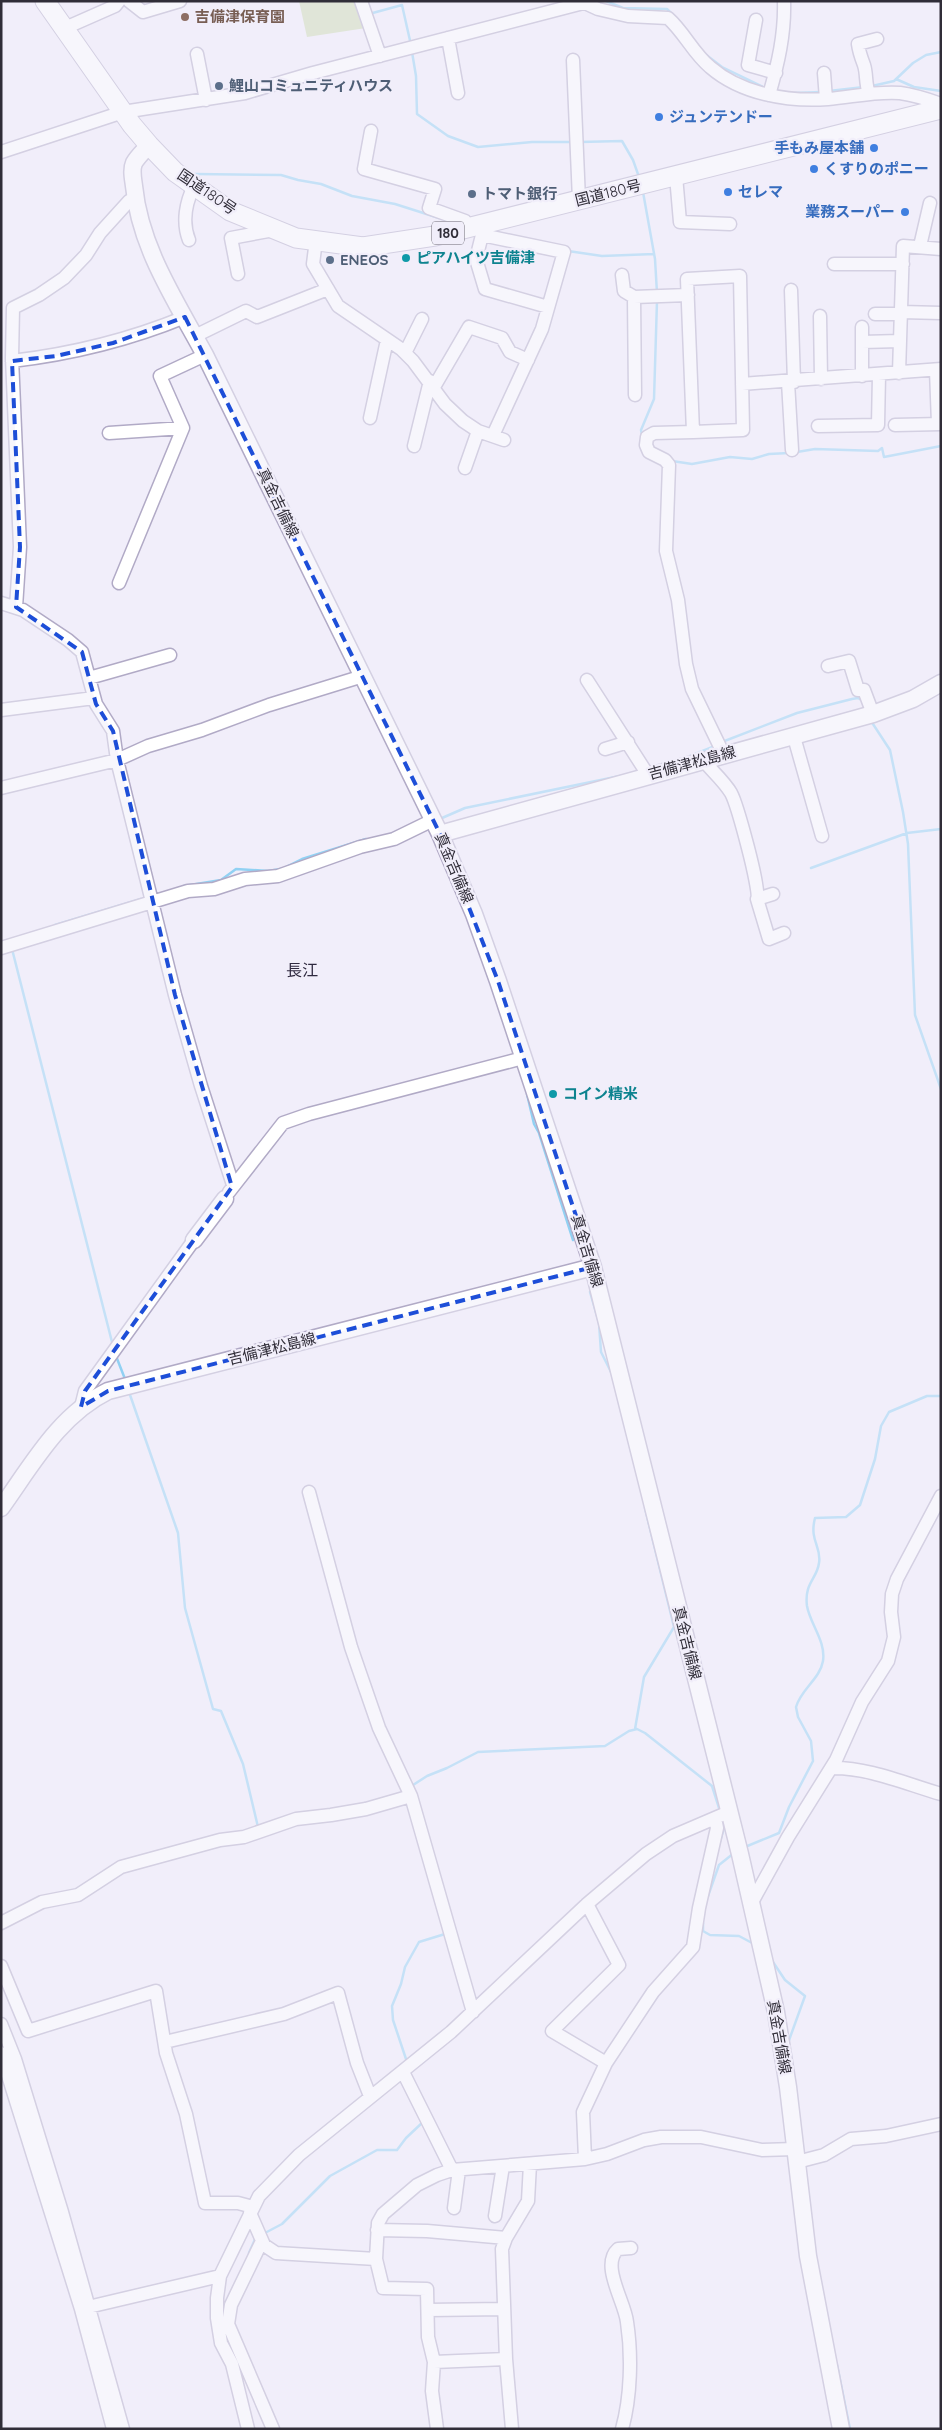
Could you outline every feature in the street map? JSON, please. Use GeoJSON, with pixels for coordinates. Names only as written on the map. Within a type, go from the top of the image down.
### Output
{"type":"FeatureCollection","features":[{"type":"Feature","properties":{"kind":"highway","name":"国道180号"},"geometry":{"type":"LineString","coordinates":[[45,1],[66,28],[123,112],[175,172],[230,211],[296,238],[363,247],[477,229],[579,200],[941,109]]}},
{"type":"Feature","properties":{"kind":"main road","name":"真金吉備線"},"geometry":{"type":"LineString","coordinates":[[150,145],[134,163],[132,172],[135,199],[146,238],[163,278],[205,355],[364,676],[436,827],[480,931],[593,1267],[721,1815],[739,1850],[776,2012],[800,2159],[808,2256],[841,2429]]}},
{"type":"Feature","properties":{"kind":"main road","name":"吉備津松島線"},"geometry":{"type":"LineString","coordinates":[[436,827],[794,737],[873,714],[913,699],[941,683]]}},
{"type":"Feature","properties":{"kind":"main road"},"geometry":{"type":"LineString","coordinates":[[194,1240],[229,1192]]}},
{"type":"Feature","properties":{"kind":"main road","name":"吉備津松島線"},"geometry":{"type":"LineString","coordinates":[[1,1508],[55,1433],[81,1406],[108,1391],[593,1267]]}},
{"type":"Feature","properties":{"kind":"street"},"geometry":{"type":"LineString","coordinates":[[66,28],[115,6],[119,1]]}},
{"type":"Feature","properties":{"kind":"street"},"geometry":{"type":"LineString","coordinates":[[129,1],[143,12],[180,1]]}},
{"type":"Feature","properties":{"kind":"street"},"geometry":{"type":"LineString","coordinates":[[361,1],[380,56]]}},
{"type":"Feature","properties":{"kind":"street"},"geometry":{"type":"LineString","coordinates":[[773,84],[782,41],[784,1]]}},
{"type":"Feature","properties":{"kind":"street"},"geometry":{"type":"LineString","coordinates":[[3,148],[123,112],[245,93],[588,2],[598,9],[628,16],[668,18],[710,67],[744,86],[773,84]]}},
{"type":"Feature","properties":{"kind":"street"},"geometry":{"type":"LineString","coordinates":[[756,20],[748,65],[773,84],[782,98],[826,99],[867,88],[907,94],[941,104]]}},
{"type":"Feature","properties":{"kind":"street"},"geometry":{"type":"LineString","coordinates":[[448,38],[458,93]]}},
{"type":"Feature","properties":{"kind":"street"},"geometry":{"type":"LineString","coordinates":[[867,88],[858,44],[878,39]]}},
{"type":"Feature","properties":{"kind":"street"},"geometry":{"type":"LineString","coordinates":[[197,54],[206,100]]}},
{"type":"Feature","properties":{"kind":"street"},"geometry":{"type":"LineString","coordinates":[[573,60],[579,200]]}},
{"type":"Feature","properties":{"kind":"street"},"geometry":{"type":"LineString","coordinates":[[824,79],[826,99]]}},
{"type":"Feature","properties":{"kind":"street"},"geometry":{"type":"LineString","coordinates":[[316,240],[313,264],[338,306],[405,353],[432,384],[445,404],[463,421],[478,431],[500,435],[528,360],[542,329],[564,252],[477,229],[465,221],[429,208],[435,188],[364,169],[371,131]]}},
{"type":"Feature","properties":{"kind":"street"},"geometry":{"type":"LineString","coordinates":[[676,176],[680,222],[730,224]]}},
{"type":"Feature","properties":{"kind":"street"},"geometry":{"type":"LineString","coordinates":[[189,240],[186,214],[187,199],[194,186]]}},
{"type":"Feature","properties":{"kind":"street"},"geometry":{"type":"LineString","coordinates":[[16,607],[20,538],[8,359],[14,308],[39,295],[64,278],[86,255],[100,233],[129,201],[135,199]]}},
{"type":"Feature","properties":{"kind":"street"},"geometry":{"type":"LineString","coordinates":[[920,246],[930,203]]}},
{"type":"Feature","properties":{"kind":"street"},"geometry":{"type":"LineString","coordinates":[[477,229],[476,259],[485,289],[548,307]]}},
{"type":"Feature","properties":{"kind":"street"},"geometry":{"type":"LineString","coordinates":[[238,274],[231,238],[276,230]]}},
{"type":"Feature","properties":{"kind":"street"},"geometry":{"type":"LineString","coordinates":[[899,373],[903,246],[941,249]]}},
{"type":"Feature","properties":{"kind":"street"},"geometry":{"type":"LineString","coordinates":[[834,264],[902,264]]}},
{"type":"Feature","properties":{"kind":"street"},"geometry":{"type":"LineString","coordinates":[[622,275],[624,291],[634,298],[688,295]]}},
{"type":"Feature","properties":{"kind":"street"},"geometry":{"type":"LineString","coordinates":[[693,432],[687,279],[740,276],[743,430],[693,432],[654,433],[647,437],[646,445],[650,452],[665,460],[669,465],[666,551],[678,600],[686,664],[692,689],[724,755]]}},
{"type":"Feature","properties":{"kind":"street"},"geometry":{"type":"LineString","coordinates":[[195,336],[246,312],[257,317],[328,288]]}},
{"type":"Feature","properties":{"kind":"street"},"geometry":{"type":"LineString","coordinates":[[791,290],[792,450]]}},
{"type":"Feature","properties":{"kind":"street"},"geometry":{"type":"LineString","coordinates":[[634,298],[635,395]]}},
{"type":"Feature","properties":{"kind":"street"},"geometry":{"type":"LineString","coordinates":[[875,314],[941,313]]}},
{"type":"Feature","properties":{"kind":"street"},"geometry":{"type":"LineString","coordinates":[[820,316],[821,379]]}},
{"type":"Feature","properties":{"kind":"street"},"geometry":{"type":"LineString","coordinates":[[8,359],[56,356],[142,334],[185,317]]}},
{"type":"Feature","properties":{"kind":"street"},"geometry":{"type":"LineString","coordinates":[[405,353],[422,319]]}},
{"type":"Feature","properties":{"kind":"street"},"geometry":{"type":"LineString","coordinates":[[414,446],[432,384],[469,327],[502,338],[510,352],[528,360]]}},
{"type":"Feature","properties":{"kind":"street"},"geometry":{"type":"LineString","coordinates":[[862,327],[862,376]]}},
{"type":"Feature","properties":{"kind":"street"},"geometry":{"type":"LineString","coordinates":[[370,418],[387,340]]}},
{"type":"Feature","properties":{"kind":"street"},"geometry":{"type":"LineString","coordinates":[[862,342],[900,342]]}},
{"type":"Feature","properties":{"kind":"street"},"geometry":{"type":"LineString","coordinates":[[119,583],[183,428],[160,376],[205,355]]}},
{"type":"Feature","properties":{"kind":"street"},"geometry":{"type":"LineString","coordinates":[[742,384],[938,370],[940,424],[895,425]]}},
{"type":"Feature","properties":{"kind":"street"},"geometry":{"type":"LineString","coordinates":[[818,426],[878,425],[880,374]]}},
{"type":"Feature","properties":{"kind":"street"},"geometry":{"type":"LineString","coordinates":[[109,432],[183,428]]}},
{"type":"Feature","properties":{"kind":"street"},"geometry":{"type":"LineString","coordinates":[[465,468],[478,431]]}},
{"type":"Feature","properties":{"kind":"street"},"geometry":{"type":"LineString","coordinates":[[1,603],[16,607],[78,647],[84,656],[94,698],[113,731],[117,760],[152,903],[229,1192]]}},
{"type":"Feature","properties":{"kind":"street"},"geometry":{"type":"LineString","coordinates":[[89,678],[170,655]]}},
{"type":"Feature","properties":{"kind":"street"},"geometry":{"type":"LineString","coordinates":[[828,666],[849,661],[858,690],[864,690],[873,714]]}},
{"type":"Feature","properties":{"kind":"street"},"geometry":{"type":"LineString","coordinates":[[1,788],[117,760],[148,746],[202,730],[269,705],[364,676]]}},
{"type":"Feature","properties":{"kind":"street"},"geometry":{"type":"LineString","coordinates":[[587,680],[648,775]]}},
{"type":"Feature","properties":{"kind":"street"},"geometry":{"type":"LineString","coordinates":[[1,710],[94,698]]}},
{"type":"Feature","properties":{"kind":"street"},"geometry":{"type":"LineString","coordinates":[[794,737],[822,836]]}},
{"type":"Feature","properties":{"kind":"street"},"geometry":{"type":"LineString","coordinates":[[605,749],[628,742]]}},
{"type":"Feature","properties":{"kind":"street"},"geometry":{"type":"LineString","coordinates":[[703,760],[732,794],[754,872],[759,894],[757,899],[769,939],[784,933]]}},
{"type":"Feature","properties":{"kind":"street"},"geometry":{"type":"LineString","coordinates":[[1,948],[188,891],[214,890],[245,879],[278,876],[320,859],[360,846],[436,827]]}},
{"type":"Feature","properties":{"kind":"street"},"geometry":{"type":"LineString","coordinates":[[757,899],[773,894]]}},
{"type":"Feature","properties":{"kind":"street"},"geometry":{"type":"LineString","coordinates":[[229,1192],[283,1123],[309,1114],[524,1058]]}},
{"type":"Feature","properties":{"kind":"street"},"geometry":{"type":"LineString","coordinates":[[81,1406],[85,1391],[194,1240]]}},
{"type":"Feature","properties":{"kind":"street"},"geometry":{"type":"LineString","coordinates":[[309,1492],[343,1620],[371,1707],[407,1794],[473,2012]]}},
{"type":"Feature","properties":{"kind":"street"},"geometry":{"type":"LineString","coordinates":[[751,1904],[788,1837],[824,1776],[831,1768],[862,1702],[892,1654],[894,1637],[891,1612],[892,1594],[897,1579],[941,1496]]}},
{"type":"Feature","properties":{"kind":"street"},"geometry":{"type":"LineString","coordinates":[[831,1768],[863,1772],[941,1794]]}},
{"type":"Feature","properties":{"kind":"street"},"geometry":{"type":"LineString","coordinates":[[1,1923],[42,1902],[78,1895],[121,1867],[220,1840],[244,1837],[296,1818],[331,1816],[407,1794]]}},
{"type":"Feature","properties":{"kind":"street"},"geometry":{"type":"LineString","coordinates":[[248,2429],[232,2364],[221,2343],[218,2330],[217,2298],[220,2276],[251,2210],[264,2190],[299,2155],[370,2096],[407,2069],[473,2012],[587,1904],[662,1842],[721,1815]]}},
{"type":"Feature","properties":{"kind":"street"},"geometry":{"type":"LineString","coordinates":[[585,2159],[583,2112],[606,2063],[653,1992],[694,1948],[699,1908],[721,1815]]}},
{"type":"Feature","properties":{"kind":"street"},"geometry":{"type":"LineString","coordinates":[[587,1904],[619,1965],[552,2031],[606,2063]]}},
{"type":"Feature","properties":{"kind":"street"},"geometry":{"type":"LineString","coordinates":[[1,1966],[28,2031],[156,1991],[166,2053],[186,2114],[205,2204],[238,2203],[251,2210],[261,2237],[269,2250],[276,2253],[376,2259]]}},
{"type":"Feature","properties":{"kind":"street"},"geometry":{"type":"LineString","coordinates":[[164,2042],[284,2014],[338,1993],[357,2063],[370,2096]]}},
{"type":"Feature","properties":{"kind":"street"},"geometry":{"type":"LineString","coordinates":[[1,2024],[5,2058],[123,2429]]}},
{"type":"Feature","properties":{"kind":"street"},"geometry":{"type":"LineString","coordinates":[[407,2069],[426,2119],[456,2170],[454,2208]]}},
{"type":"Feature","properties":{"kind":"street"},"geometry":{"type":"LineString","coordinates":[[437,2429],[437,2414],[432,2391],[434,2362],[428,2337],[426,2289],[383,2288],[376,2259],[377,2230],[383,2214],[417,2185],[456,2170],[585,2159],[607,2154],[644,2140],[684,2136],[800,2159],[824,2155],[842,2142],[851,2139],[886,2136],[941,2124]]}},
{"type":"Feature","properties":{"kind":"street"},"geometry":{"type":"LineString","coordinates":[[512,2429],[506,2359],[502,2249],[506,2238],[528,2201],[530,2164]]}},
{"type":"Feature","properties":{"kind":"street"},"geometry":{"type":"LineString","coordinates":[[495,2216],[503,2166]]}},
{"type":"Feature","properties":{"kind":"street"},"geometry":{"type":"LineString","coordinates":[[377,2230],[427,2231],[506,2238]]}},
{"type":"Feature","properties":{"kind":"street"},"geometry":{"type":"LineString","coordinates":[[261,2237],[231,2304],[228,2324],[273,2429]]}},
{"type":"Feature","properties":{"kind":"street"},"geometry":{"type":"LineString","coordinates":[[622,2429],[629,2389],[627,2320],[615,2285],[612,2263],[613,2255],[618,2249],[631,2248]]}},
{"type":"Feature","properties":{"kind":"street"},"geometry":{"type":"LineString","coordinates":[[85,2308],[220,2276]]}},
{"type":"Feature","properties":{"kind":"street"},"geometry":{"type":"LineString","coordinates":[[85,2308],[113,2429]]}},
{"type":"Feature","properties":{"kind":"street"},"geometry":{"type":"LineString","coordinates":[[428,2310],[504,2309]]}},
{"type":"Feature","properties":{"kind":"street"},"geometry":{"type":"LineString","coordinates":[[434,2362],[506,2359]]}},
{"type":"Feature","properties":{"kind":"highlighted area"},"geometry":{"type":"Polygon","coordinates":[[[185,317],[440,834],[498,981],[593,1267],[108,1391],[81,1407],[85,1391],[232,1187],[175,995],[113,731],[96,704],[82,652],[16,607],[20,547],[12,361],[56,356],[113,343],[185,317]]]}},
{"type":"Feature","properties":{"kind":"green space"},"geometry":{"type":"Polygon","coordinates":[[[299,1],[358,1],[366,28],[307,37],[299,1]]]}},
{"type":"Feature","properties":{"kind":"waterway"},"geometry":{"type":"LineString","coordinates":[[606,1],[623,8],[667,9],[680,22]]}},
{"type":"Feature","properties":{"kind":"waterway"},"geometry":{"type":"LineString","coordinates":[[369,14],[402,5],[411,45]]}},
{"type":"Feature","properties":{"kind":"waterway"},"geometry":{"type":"LineString","coordinates":[[412,52],[416,76],[417,114],[448,136],[478,147],[532,142],[572,142]]}},
{"type":"Feature","properties":{"kind":"waterway"},"geometry":{"type":"LineString","coordinates":[[872,86],[894,81],[913,63],[926,55],[941,52]]}},
{"type":"Feature","properties":{"kind":"waterway"},"geometry":{"type":"LineString","coordinates":[[705,54],[722,67],[765,88]]}},
{"type":"Feature","properties":{"kind":"waterway"},"geometry":{"type":"LineString","coordinates":[[896,79],[914,87],[941,91]]}},
{"type":"Feature","properties":{"kind":"waterway"},"geometry":{"type":"LineString","coordinates":[[829,91],[864,87]]}},
{"type":"Feature","properties":{"kind":"waterway"},"geometry":{"type":"LineString","coordinates":[[795,93],[821,92]]}},
{"type":"Feature","properties":{"kind":"waterway"},"geometry":{"type":"LineString","coordinates":[[580,142],[622,141],[633,160],[639,177]]}},
{"type":"Feature","properties":{"kind":"waterway"},"geometry":{"type":"LineString","coordinates":[[195,174],[281,175],[321,184],[352,196],[395,204],[439,218]]}},
{"type":"Feature","properties":{"kind":"waterway"},"geometry":{"type":"LineString","coordinates":[[643,192],[655,259],[657,293]]}},
{"type":"Feature","properties":{"kind":"waterway"},"geometry":{"type":"LineString","coordinates":[[568,251],[602,256],[654,254]]}},
{"type":"Feature","properties":{"kind":"waterway"},"geometry":{"type":"LineString","coordinates":[[642,435],[641,430],[654,399],[657,301]]}},
{"type":"Feature","properties":{"kind":"waterway"},"geometry":{"type":"LineString","coordinates":[[797,452],[815,449],[878,451],[882,448],[884,457],[941,446]]}},
{"type":"Feature","properties":{"kind":"waterway"},"geometry":{"type":"LineString","coordinates":[[672,461],[692,464],[730,457],[752,459],[769,454],[789,453]]}},
{"type":"Feature","properties":{"kind":"waterway"},"geometry":{"type":"LineString","coordinates":[[722,742],[797,713],[852,699],[858,698],[863,701]]}},
{"type":"Feature","properties":{"kind":"waterway"},"geometry":{"type":"LineString","coordinates":[[871,721],[890,750],[903,812],[908,844],[915,1015],[941,1089]]}},
{"type":"Feature","properties":{"kind":"waterway"},"geometry":{"type":"LineString","coordinates":[[690,756],[715,746]]}},
{"type":"Feature","properties":{"kind":"waterway"},"geometry":{"type":"LineString","coordinates":[[442,818],[465,808],[620,776]]}},
{"type":"Feature","properties":{"kind":"waterway"},"geometry":{"type":"LineString","coordinates":[[811,868],[907,833],[941,829]]}},
{"type":"Feature","properties":{"kind":"waterway"},"geometry":{"type":"LineString","coordinates":[[286,867],[302,859],[366,839]]}},
{"type":"Feature","properties":{"kind":"waterway"},"geometry":{"type":"LineString","coordinates":[[184,886],[221,880],[236,869],[268,871],[281,869]]}},
{"type":"Feature","properties":{"kind":"waterway"},"geometry":{"type":"LineString","coordinates":[[55,925],[141,899]]}},
{"type":"Feature","properties":{"kind":"waterway"},"geometry":{"type":"LineString","coordinates":[[12,949],[113,1346]]}},
{"type":"Feature","properties":{"kind":"waterway"},"geometry":{"type":"LineString","coordinates":[[527,1094],[534,1124],[539,1133],[573,1240]]}},
{"type":"Feature","properties":{"kind":"waterway"},"geometry":{"type":"LineString","coordinates":[[590,1292],[599,1323],[601,1352],[611,1372]]}},
{"type":"Feature","properties":{"kind":"waterway"},"geometry":{"type":"LineString","coordinates":[[116,1356],[125,1379]]}},
{"type":"Feature","properties":{"kind":"waterway"},"geometry":{"type":"LineString","coordinates":[[129,1392],[178,1533],[185,1608],[213,1709],[221,1711],[243,1764],[258,1827]]}},
{"type":"Feature","properties":{"kind":"waterway"},"geometry":{"type":"LineString","coordinates":[[745,1847],[779,1833],[789,1807],[813,1761],[811,1741],[798,1717],[796,1707],[798,1701],[818,1673],[823,1661],[822,1646],[807,1606],[807,1592],[819,1563],[819,1552],[814,1538],[815,1518],[846,1517],[860,1505],[875,1459],[881,1426],[889,1412],[927,1396],[941,1396]]}},
{"type":"Feature","properties":{"kind":"waterway"},"geometry":{"type":"LineString","coordinates":[[635,1729],[644,1677],[674,1627],[645,1508]]}},
{"type":"Feature","properties":{"kind":"waterway"},"geometry":{"type":"LineString","coordinates":[[410,1787],[427,1776],[478,1752],[605,1746],[629,1731],[637,1729],[645,1733],[712,1786],[720,1811]]}},
{"type":"Feature","properties":{"kind":"waterway"},"geometry":{"type":"LineString","coordinates":[[719,1845],[724,1828],[722,1819]]}},
{"type":"Feature","properties":{"kind":"waterway"},"geometry":{"type":"LineString","coordinates":[[708,1896],[719,1865],[734,1853]]}},
{"type":"Feature","properties":{"kind":"waterway"},"geometry":{"type":"LineString","coordinates":[[703,1923],[703,1931],[710,1935],[739,1936],[754,1944]]}},
{"type":"Feature","properties":{"kind":"waterway"},"geometry":{"type":"LineString","coordinates":[[407,2062],[393,2020],[392,2006],[401,1984],[405,1967],[419,1942],[445,1934]]}},
{"type":"Feature","properties":{"kind":"waterway"},"geometry":{"type":"LineString","coordinates":[[771,1959],[785,1980],[805,1996],[788,2043]]}},
{"type":"Feature","properties":{"kind":"waterway"},"geometry":{"type":"LineString","coordinates":[[263,2234],[282,2224],[330,2176],[377,2150],[397,2150],[406,2138],[423,2122]]}},
{"type":"Feature","properties":{"kind":"waterway"},"geometry":{"type":"LineString","coordinates":[[249,2253],[256,2237]]}},
{"type":"Feature","properties":{"kind":"waterway"},"geometry":{"type":"LineString","coordinates":[[837,2365],[850,2429]]}},
{"type":"Feature","properties":{"kind":"place","name":"吉備津保育園"},"geometry":{"type":"Point","coordinates":[185,17]}},
{"type":"Feature","properties":{"kind":"place","name":"鯉山コミュニティハウス"},"geometry":{"type":"Point","coordinates":[219,86]}},
{"type":"Feature","properties":{"kind":"place","name":"ジュンテンドー"},"geometry":{"type":"Point","coordinates":[659,117]}},
{"type":"Feature","properties":{"kind":"place","name":"手もみ屋本舗"},"geometry":{"type":"Point","coordinates":[874,148]}},
{"type":"Feature","properties":{"kind":"place","name":"くすりのポニー"},"geometry":{"type":"Point","coordinates":[814,169]}},
{"type":"Feature","properties":{"kind":"place","name":"セレマ"},"geometry":{"type":"Point","coordinates":[728,192]}},
{"type":"Feature","properties":{"kind":"place","name":"トマト銀行"},"geometry":{"type":"Point","coordinates":[472,194]}},
{"type":"Feature","properties":{"kind":"place","name":"業務スーパー"},"geometry":{"type":"Point","coordinates":[905,212]}},
{"type":"Feature","properties":{"kind":"place","name":"ピアハイツ吉備津"},"geometry":{"type":"Point","coordinates":[406,258]}},
{"type":"Feature","properties":{"kind":"place","name":"ENEOS"},"geometry":{"type":"Point","coordinates":[330,260]}},
{"type":"Feature","properties":{"kind":"place","name":"コイン精米"},"geometry":{"type":"Point","coordinates":[553,1094]}},
{"type":"Feature","properties":{"kind":"district","name":"長江"},"geometry":{"type":"Point","coordinates":[302,970]}}]}
